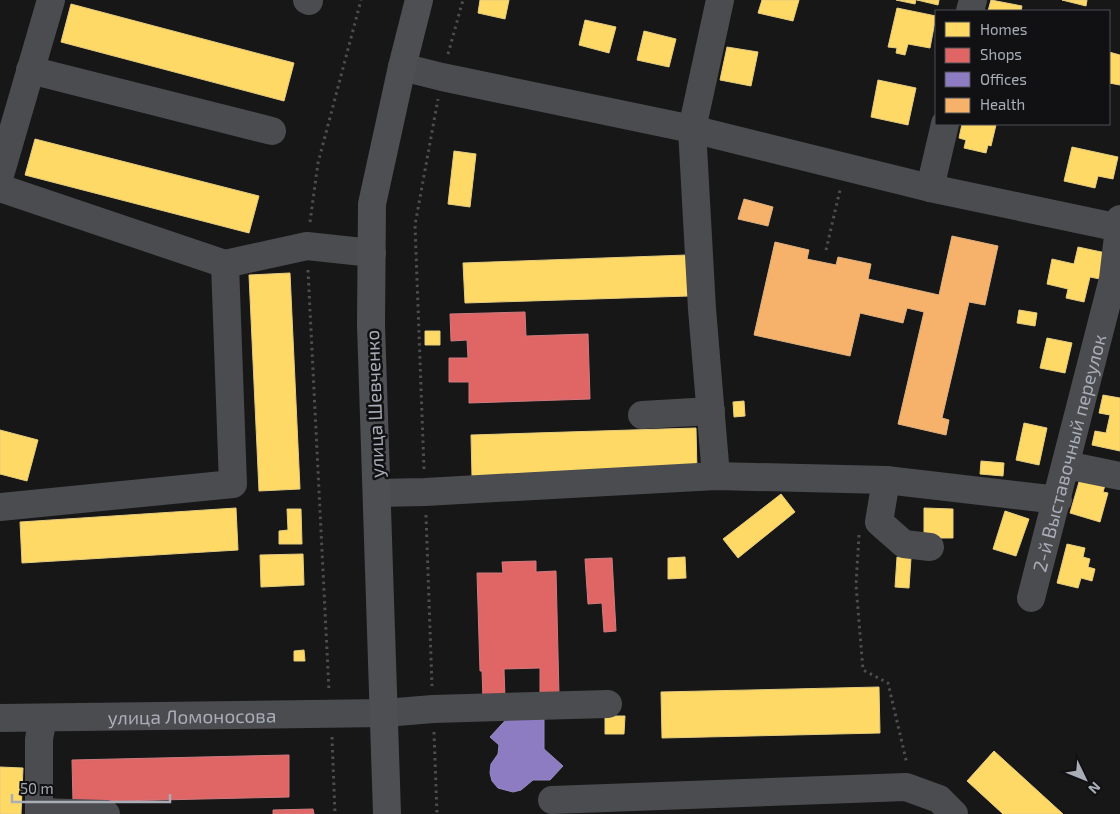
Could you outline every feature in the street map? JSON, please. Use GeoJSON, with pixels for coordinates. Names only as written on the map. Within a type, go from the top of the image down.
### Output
{"type":"FeatureCollection","features":[{"type":"Feature","properties":{"kind":"main road","name":"улица Шевченко"},"geometry":{"type":"LineString","coordinates":[[388,814],[372,324],[372,204],[402,66],[419,0]]}},
{"type":"Feature","properties":{"kind":"street"},"geometry":{"type":"LineString","coordinates":[[0,174],[51,0]]}},
{"type":"Feature","properties":{"kind":"street"},"geometry":{"type":"LineString","coordinates":[[716,476],[692,130],[720,0]]}},
{"type":"Feature","properties":{"kind":"street"},"geometry":{"type":"LineString","coordinates":[[402,66],[442,77],[692,130],[930,188],[1119,225]]}},
{"type":"Feature","properties":{"kind":"street"},"geometry":{"type":"LineString","coordinates":[[30,70],[272,131]]}},
{"type":"Feature","properties":{"kind":"street"},"geometry":{"type":"LineString","coordinates":[[930,188],[945,125]]}},
{"type":"Feature","properties":{"kind":"street"},"geometry":{"type":"LineString","coordinates":[[0,188],[225,264],[307,246],[372,253]]}},
{"type":"Feature","properties":{"kind":"street","name":"2-й Выставочный переулок"},"geometry":{"type":"LineString","coordinates":[[1031,598],[1058,500],[1113,279],[1119,225]]}},
{"type":"Feature","properties":{"kind":"street"},"geometry":{"type":"LineString","coordinates":[[0,507],[232,484],[225,264]]}},
{"type":"Feature","properties":{"kind":"street"},"geometry":{"type":"LineString","coordinates":[[642,415],[711,411]]}},
{"type":"Feature","properties":{"kind":"street"},"geometry":{"type":"LineString","coordinates":[[1066,465],[1120,476]]}},
{"type":"Feature","properties":{"kind":"street"},"geometry":{"type":"LineString","coordinates":[[377,493],[716,476],[886,480],[1058,500]]}},
{"type":"Feature","properties":{"kind":"street"},"geometry":{"type":"LineString","coordinates":[[886,480],[879,522],[904,544],[930,547]]}},
{"type":"Feature","properties":{"kind":"street","name":"улица Ломоносова"},"geometry":{"type":"LineString","coordinates":[[0,718],[385,713],[433,709],[608,704]]}},
{"type":"Feature","properties":{"kind":"street"},"geometry":{"type":"LineString","coordinates":[[43,718],[39,739],[39,813],[106,814]]}},
{"type":"Feature","properties":{"kind":"street"},"geometry":{"type":"LineString","coordinates":[[552,800],[724,804],[906,787],[940,799],[954,814]]}},
{"type":"Feature","properties":{"kind":"path"},"geometry":{"type":"LineString","coordinates":[[335,814],[331,714],[325,644],[307,246],[318,163],[361,0]]}},
{"type":"Feature","properties":{"kind":"path"},"geometry":{"type":"LineString","coordinates":[[437,814],[416,225],[442,77],[463,0]]}},
{"type":"Feature","properties":{"kind":"path"},"geometry":{"type":"LineString","coordinates":[[826,250],[846,168]]}},
{"type":"Feature","properties":{"kind":"path"},"geometry":{"type":"LineString","coordinates":[[859,527],[856,585],[863,670],[888,683],[913,789]]}},
{"type":"Feature","properties":{"kind":"building: Homes"},"geometry":{"type":"Polygon","coordinates":[[[480,0],[509,0],[505,19],[478,13],[480,0]]]}},
{"type":"Feature","properties":{"kind":"building: Homes"},"geometry":{"type":"Polygon","coordinates":[[[762,0],[799,0],[793,21],[758,13],[762,0]]]}},
{"type":"Feature","properties":{"kind":"building: Homes"},"geometry":{"type":"Polygon","coordinates":[[[896,0],[916,0],[915,4],[896,0]]]}},
{"type":"Feature","properties":{"kind":"building: Homes"},"geometry":{"type":"Polygon","coordinates":[[[917,0],[939,0],[938,5],[917,0]]]}},
{"type":"Feature","properties":{"kind":"building: Homes"},"geometry":{"type":"Polygon","coordinates":[[[991,0],[1022,6],[1021,10],[988,10],[991,0]]]}},
{"type":"Feature","properties":{"kind":"building: Homes"},"geometry":{"type":"Polygon","coordinates":[[[1062,0],[1087,0],[1086,6],[1062,0]]]}},
{"type":"Feature","properties":{"kind":"building: Homes"},"geometry":{"type":"Polygon","coordinates":[[[71,4],[294,63],[284,101],[61,42],[71,4]]]}},
{"type":"Feature","properties":{"kind":"building: Homes"},"geometry":{"type":"Polygon","coordinates":[[[897,8],[935,16],[930,48],[908,44],[905,55],[896,53],[897,48],[888,47],[897,8]]]}},
{"type":"Feature","properties":{"kind":"building: Homes"},"geometry":{"type":"Polygon","coordinates":[[[585,20],[616,27],[609,53],[579,45],[585,20]]]}},
{"type":"Feature","properties":{"kind":"building: Homes"},"geometry":{"type":"Polygon","coordinates":[[[644,31],[676,39],[669,67],[637,60],[644,31]]]}},
{"type":"Feature","properties":{"kind":"building: Homes"},"geometry":{"type":"Polygon","coordinates":[[[727,47],[758,52],[751,86],[720,80],[727,47]]]}},
{"type":"Feature","properties":{"kind":"building: Homes"},"geometry":{"type":"Polygon","coordinates":[[[1110,52],[1120,55],[1120,85],[1110,83],[1110,52]]]}},
{"type":"Feature","properties":{"kind":"building: Homes"},"geometry":{"type":"Polygon","coordinates":[[[878,80],[916,88],[908,125],[871,117],[878,80]]]}},
{"type":"Feature","properties":{"kind":"building: Homes"},"geometry":{"type":"Polygon","coordinates":[[[962,125],[996,125],[991,146],[988,145],[986,153],[964,148],[966,140],[959,138],[962,125]]]}},
{"type":"Feature","properties":{"kind":"building: Homes"},"geometry":{"type":"Polygon","coordinates":[[[35,139],[259,196],[249,233],[25,175],[35,139]]]}},
{"type":"Feature","properties":{"kind":"building: Homes"},"geometry":{"type":"Polygon","coordinates":[[[1072,147],[1118,157],[1113,179],[1098,176],[1095,188],[1064,181],[1072,147]]]}},
{"type":"Feature","properties":{"kind":"building: Homes"},"geometry":{"type":"Polygon","coordinates":[[[454,151],[476,154],[470,207],[448,204],[454,151]]]}},
{"type":"Feature","properties":{"kind":"building: Homes"},"geometry":{"type":"Polygon","coordinates":[[[1078,247],[1106,253],[1100,279],[1090,277],[1084,302],[1066,298],[1068,289],[1047,284],[1052,259],[1074,264],[1078,247]]]}},
{"type":"Feature","properties":{"kind":"building: Homes"},"geometry":{"type":"Polygon","coordinates":[[[687,255],[689,296],[465,303],[463,263],[687,255]]]}},
{"type":"Feature","properties":{"kind":"building: Homes"},"geometry":{"type":"Polygon","coordinates":[[[290,273],[300,489],[259,491],[249,275],[290,273]]]}},
{"type":"Feature","properties":{"kind":"building: Homes"},"geometry":{"type":"Polygon","coordinates":[[[1019,310],[1037,313],[1035,326],[1017,323],[1019,310]]]}},
{"type":"Feature","properties":{"kind":"building: Homes"},"geometry":{"type":"Polygon","coordinates":[[[425,331],[440,331],[440,345],[425,345],[425,331]]]}},
{"type":"Feature","properties":{"kind":"building: Homes"},"geometry":{"type":"Polygon","coordinates":[[[1047,338],[1072,343],[1065,373],[1040,368],[1047,338]]]}},
{"type":"Feature","properties":{"kind":"building: Homes"},"geometry":{"type":"Polygon","coordinates":[[[1103,395],[1120,398],[1120,451],[1092,445],[1095,431],[1106,433],[1110,415],[1099,413],[1103,395]]]}},
{"type":"Feature","properties":{"kind":"building: Homes"},"geometry":{"type":"Polygon","coordinates":[[[744,401],[745,416],[734,417],[733,402],[744,401]]]}},
{"type":"Feature","properties":{"kind":"building: Homes"},"geometry":{"type":"Polygon","coordinates":[[[1024,423],[1047,428],[1039,465],[1016,460],[1024,423]]]}},
{"type":"Feature","properties":{"kind":"building: Homes"},"geometry":{"type":"Polygon","coordinates":[[[696,428],[697,471],[472,477],[471,435],[696,428]]]}},
{"type":"Feature","properties":{"kind":"building: Homes"},"geometry":{"type":"Polygon","coordinates":[[[0,430],[38,440],[27,481],[0,474],[0,430]]]}},
{"type":"Feature","properties":{"kind":"building: Homes"},"geometry":{"type":"Polygon","coordinates":[[[981,461],[1004,463],[1003,476],[980,474],[981,461]]]}},
{"type":"Feature","properties":{"kind":"building: Homes"},"geometry":{"type":"Polygon","coordinates":[[[1081,475],[1106,482],[1103,492],[1108,493],[1100,522],[1070,513],[1081,475]]]}},
{"type":"Feature","properties":{"kind":"building: Homes"},"geometry":{"type":"Polygon","coordinates":[[[781,494],[795,512],[738,558],[723,539],[781,494]]]}},
{"type":"Feature","properties":{"kind":"building: Homes"},"geometry":{"type":"Polygon","coordinates":[[[236,508],[238,550],[22,563],[20,522],[236,508]]]}},
{"type":"Feature","properties":{"kind":"building: Homes"},"geometry":{"type":"Polygon","coordinates":[[[924,508],[953,509],[953,538],[924,538],[924,508]]]}},
{"type":"Feature","properties":{"kind":"building: Homes"},"geometry":{"type":"Polygon","coordinates":[[[287,509],[301,509],[302,544],[279,544],[279,531],[288,530],[287,509]]]}},
{"type":"Feature","properties":{"kind":"building: Homes"},"geometry":{"type":"Polygon","coordinates":[[[1005,511],[1029,519],[1016,556],[993,549],[1005,511]]]}},
{"type":"Feature","properties":{"kind":"building: Homes"},"geometry":{"type":"Polygon","coordinates":[[[1067,544],[1085,548],[1083,557],[1090,559],[1088,567],[1095,569],[1092,581],[1081,578],[1078,588],[1057,583],[1067,544]]]}},
{"type":"Feature","properties":{"kind":"building: Homes"},"geometry":{"type":"Polygon","coordinates":[[[303,554],[304,585],[261,587],[260,555],[303,554]]]}},
{"type":"Feature","properties":{"kind":"building: Homes"},"geometry":{"type":"Polygon","coordinates":[[[685,557],[686,578],[668,579],[668,558],[685,557]]]}},
{"type":"Feature","properties":{"kind":"building: Homes"},"geometry":{"type":"Polygon","coordinates":[[[897,557],[911,558],[909,588],[895,587],[897,557]]]}},
{"type":"Feature","properties":{"kind":"building: Homes"},"geometry":{"type":"Polygon","coordinates":[[[304,650],[305,661],[294,661],[294,651],[304,650]]]}},
{"type":"Feature","properties":{"kind":"building: Homes"},"geometry":{"type":"Polygon","coordinates":[[[879,687],[880,733],[662,738],[661,692],[879,687]]]}},
{"type":"Feature","properties":{"kind":"building: Homes"},"geometry":{"type":"Polygon","coordinates":[[[605,716],[625,716],[624,734],[605,734],[605,716]]]}},
{"type":"Feature","properties":{"kind":"building: Homes"},"geometry":{"type":"Polygon","coordinates":[[[994,751],[1063,814],[1003,814],[967,781],[994,751]]]}},
{"type":"Feature","properties":{"kind":"building: Homes"},"geometry":{"type":"Polygon","coordinates":[[[0,767],[23,768],[21,814],[0,814],[0,767]]]}},
{"type":"Feature","properties":{"kind":"building: Shops"},"geometry":{"type":"Polygon","coordinates":[[[525,312],[526,336],[588,334],[590,399],[469,403],[469,382],[449,382],[449,358],[468,358],[467,340],[451,341],[450,314],[525,312]]]}},
{"type":"Feature","properties":{"kind":"building: Shops"},"geometry":{"type":"Polygon","coordinates":[[[612,558],[616,631],[604,632],[602,603],[588,604],[585,559],[612,558]]]}},
{"type":"Feature","properties":{"kind":"building: Shops"},"geometry":{"type":"Polygon","coordinates":[[[536,561],[536,572],[556,571],[559,695],[540,695],[540,668],[504,669],[505,698],[483,699],[482,671],[480,671],[477,573],[503,573],[502,562],[536,561]]]}},
{"type":"Feature","properties":{"kind":"building: Shops"},"geometry":{"type":"Polygon","coordinates":[[[289,755],[289,797],[73,802],[72,760],[289,755]]]}},
{"type":"Feature","properties":{"kind":"building: Shops"},"geometry":{"type":"Polygon","coordinates":[[[313,809],[314,814],[273,814],[273,810],[313,809]]]}},
{"type":"Feature","properties":{"kind":"building: Offices"},"geometry":{"type":"Polygon","coordinates":[[[514,711],[544,716],[544,749],[563,766],[550,780],[533,780],[521,790],[513,792],[498,788],[492,781],[490,773],[491,764],[498,754],[499,745],[490,737],[514,711]]]}},
{"type":"Feature","properties":{"kind":"building: Health"},"geometry":{"type":"Polygon","coordinates":[[[744,199],[773,207],[768,226],[738,219],[744,199]]]}},
{"type":"Feature","properties":{"kind":"building: Health"},"geometry":{"type":"Polygon","coordinates":[[[952,236],[998,246],[985,305],[969,302],[942,418],[949,420],[946,435],[898,424],[924,312],[907,308],[903,323],[860,313],[850,356],[754,335],[775,242],[809,250],[807,259],[836,265],[838,257],[871,264],[868,279],[939,295],[952,236]]]}}]}
